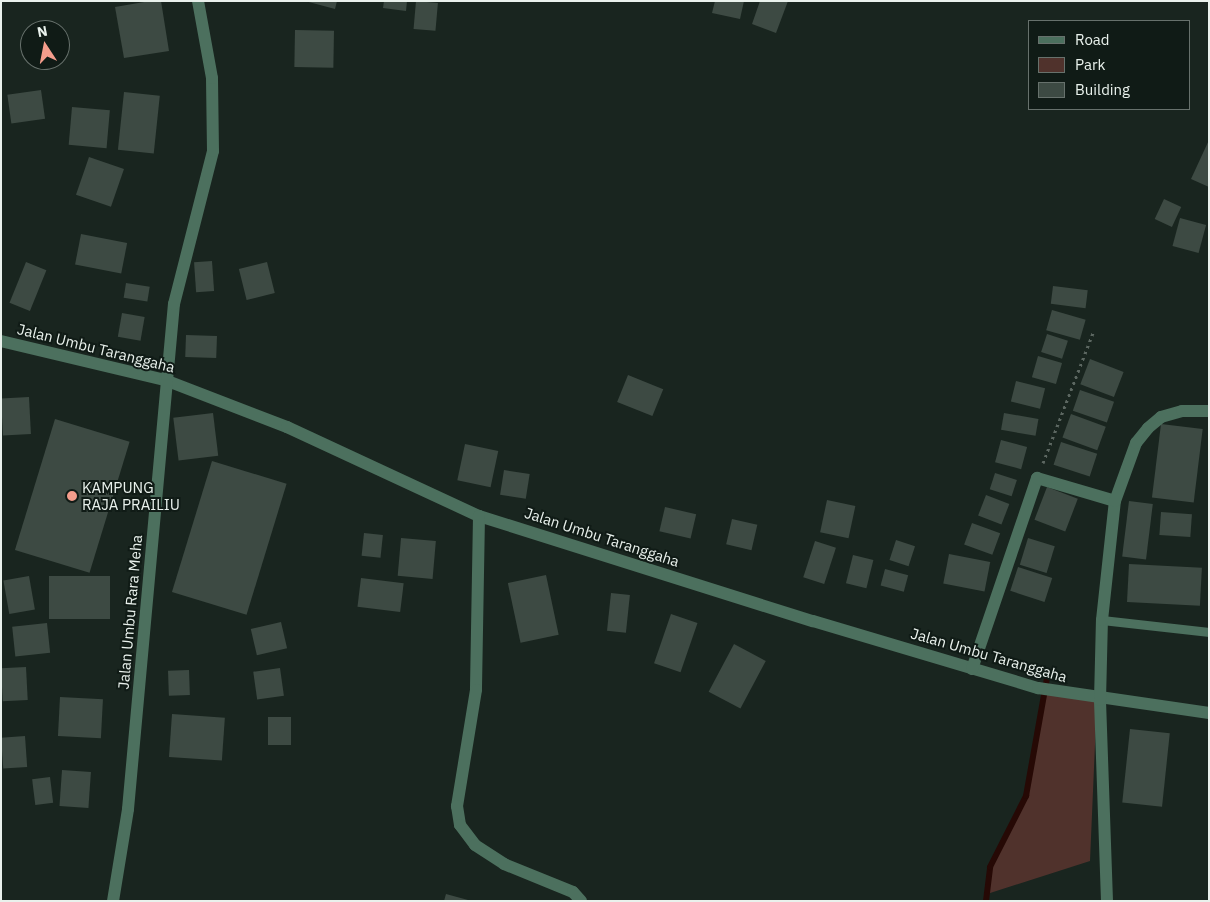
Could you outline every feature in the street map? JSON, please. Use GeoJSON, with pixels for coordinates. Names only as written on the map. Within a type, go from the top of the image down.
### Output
{"type":"FeatureCollection","features":[{"type":"Feature","properties":{"kind":"street","name":"Jalan Umbu Rara Meha"},"geometry":{"type":"LineString","coordinates":[[113,901],[131,780],[174,304],[213,151],[212,78],[198,1]]}},
{"type":"Feature","properties":{"kind":"street","name":"Jalan Umbu Taranggaha"},"geometry":{"type":"LineString","coordinates":[[1,342],[166,380],[287,428],[480,516],[972,669],[1053,692],[1100,700],[1209,713]]}},
{"type":"Feature","properties":{"kind":"street"},"geometry":{"type":"LineString","coordinates":[[1107,901],[1100,700],[1102,620],[1115,501],[1136,443],[1148,428],[1162,417],[1182,411],[1209,411]]}},
{"type":"Feature","properties":{"kind":"street"},"geometry":{"type":"LineString","coordinates":[[972,669],[1037,478],[1115,501]]}},
{"type":"Feature","properties":{"kind":"street"},"geometry":{"type":"LineString","coordinates":[[480,516],[476,690],[457,806],[460,825],[475,845],[504,864],[573,892],[581,901]]}},
{"type":"Feature","properties":{"kind":"lane"},"geometry":{"type":"LineString","coordinates":[[1102,620],[1209,632]]}},
{"type":"Feature","properties":{"kind":"path"},"geometry":{"type":"LineString","coordinates":[[1037,478],[1094,330]]}},
{"type":"Feature","properties":{"kind":"green space"},"geometry":{"type":"Polygon","coordinates":[[[1045,691],[1097,698],[1090,861],[987,894],[990,867],[1026,796],[1045,691]]]}},
{"type":"Feature","properties":{"kind":"building"},"geometry":{"type":"Polygon","coordinates":[[[161,1],[169,51],[124,58],[115,7],[161,1]]]}},
{"type":"Feature","properties":{"kind":"building"},"geometry":{"type":"Polygon","coordinates":[[[305,1],[337,1],[335,9],[305,1]]]}},
{"type":"Feature","properties":{"kind":"building"},"geometry":{"type":"Polygon","coordinates":[[[384,1],[407,1],[406,11],[383,8],[384,1]]]}},
{"type":"Feature","properties":{"kind":"building"},"geometry":{"type":"Polygon","coordinates":[[[416,1],[438,3],[435,31],[414,29],[416,1]]]}},
{"type":"Feature","properties":{"kind":"building"},"geometry":{"type":"Polygon","coordinates":[[[715,1],[744,1],[740,19],[712,13],[715,1]]]}},
{"type":"Feature","properties":{"kind":"building"},"geometry":{"type":"Polygon","coordinates":[[[760,1],[788,1],[776,33],[752,24],[760,1]]]}},
{"type":"Feature","properties":{"kind":"building"},"geometry":{"type":"Polygon","coordinates":[[[295,30],[334,31],[333,68],[294,67],[295,30]]]}},
{"type":"Feature","properties":{"kind":"building"},"geometry":{"type":"Polygon","coordinates":[[[41,90],[45,119],[11,123],[7,95],[41,90]]]}},
{"type":"Feature","properties":{"kind":"building"},"geometry":{"type":"Polygon","coordinates":[[[124,92],[160,96],[154,153],[118,150],[124,92]]]}},
{"type":"Feature","properties":{"kind":"building"},"geometry":{"type":"Polygon","coordinates":[[[72,107],[110,110],[107,148],[69,145],[72,107]]]}},
{"type":"Feature","properties":{"kind":"building"},"geometry":{"type":"Polygon","coordinates":[[[1209,140],[1209,187],[1191,179],[1209,140]]]}},
{"type":"Feature","properties":{"kind":"building"},"geometry":{"type":"Polygon","coordinates":[[[89,157],[124,169],[111,207],[76,195],[89,157]]]}},
{"type":"Feature","properties":{"kind":"building"},"geometry":{"type":"Polygon","coordinates":[[[1164,199],[1181,207],[1172,227],[1155,219],[1164,199]]]}},
{"type":"Feature","properties":{"kind":"building"},"geometry":{"type":"Polygon","coordinates":[[[1180,218],[1206,225],[1199,253],[1172,246],[1180,218]]]}},
{"type":"Feature","properties":{"kind":"building"},"geometry":{"type":"Polygon","coordinates":[[[81,234],[127,243],[121,273],[75,264],[81,234]]]}},
{"type":"Feature","properties":{"kind":"building"},"geometry":{"type":"Polygon","coordinates":[[[212,261],[214,291],[196,292],[194,262],[212,261]]]}},
{"type":"Feature","properties":{"kind":"building"},"geometry":{"type":"Polygon","coordinates":[[[26,262],[46,270],[30,311],[10,303],[26,262]]]}},
{"type":"Feature","properties":{"kind":"building"},"geometry":{"type":"Polygon","coordinates":[[[267,262],[275,293],[247,300],[239,269],[267,262]]]}},
{"type":"Feature","properties":{"kind":"building"},"geometry":{"type":"Polygon","coordinates":[[[126,283],[150,287],[147,302],[124,298],[126,283]]]}},
{"type":"Feature","properties":{"kind":"building"},"geometry":{"type":"Polygon","coordinates":[[[1053,286],[1088,290],[1086,308],[1051,304],[1053,286]]]}},
{"type":"Feature","properties":{"kind":"building"},"geometry":{"type":"Polygon","coordinates":[[[1052,310],[1086,320],[1080,340],[1046,330],[1052,310]]]}},
{"type":"Feature","properties":{"kind":"building"},"geometry":{"type":"Polygon","coordinates":[[[122,313],[145,317],[140,341],[118,337],[122,313]]]}},
{"type":"Feature","properties":{"kind":"building"},"geometry":{"type":"Polygon","coordinates":[[[1047,334],[1068,341],[1062,359],[1041,352],[1047,334]]]}},
{"type":"Feature","properties":{"kind":"building"},"geometry":{"type":"Polygon","coordinates":[[[186,335],[217,336],[216,358],[185,357],[186,335]]]}},
{"type":"Feature","properties":{"kind":"building"},"geometry":{"type":"Polygon","coordinates":[[[1038,356],[1062,363],[1056,384],[1032,377],[1038,356]]]}},
{"type":"Feature","properties":{"kind":"building"},"geometry":{"type":"Polygon","coordinates":[[[1090,359],[1124,372],[1114,397],[1080,384],[1090,359]]]}},
{"type":"Feature","properties":{"kind":"building"},"geometry":{"type":"Polygon","coordinates":[[[628,375],[663,389],[652,416],[617,402],[628,375]]]}},
{"type":"Feature","properties":{"kind":"building"},"geometry":{"type":"Polygon","coordinates":[[[1016,381],[1045,388],[1040,409],[1011,401],[1016,381]]]}},
{"type":"Feature","properties":{"kind":"building"},"geometry":{"type":"Polygon","coordinates":[[[1080,390],[1114,402],[1107,423],[1073,411],[1080,390]]]}},
{"type":"Feature","properties":{"kind":"building"},"geometry":{"type":"Polygon","coordinates":[[[29,397],[31,434],[3,435],[1,398],[29,397]]]}},
{"type":"Feature","properties":{"kind":"building"},"geometry":{"type":"Polygon","coordinates":[[[213,413],[218,456],[179,461],[173,418],[213,413]]]}},
{"type":"Feature","properties":{"kind":"building"},"geometry":{"type":"Polygon","coordinates":[[[1004,413],[1038,419],[1036,436],[1001,430],[1004,413]]]}},
{"type":"Feature","properties":{"kind":"building"},"geometry":{"type":"Polygon","coordinates":[[[1071,414],[1106,427],[1097,450],[1062,437],[1071,414]]]}},
{"type":"Feature","properties":{"kind":"building","name":"KAMPUNG RAJA PRAILIU"},"geometry":{"type":"Polygon","coordinates":[[[55,419],[130,442],[90,573],[15,550],[55,419]]]}},
{"type":"Feature","properties":{"kind":"building"},"geometry":{"type":"Polygon","coordinates":[[[1161,424],[1203,429],[1194,503],[1152,497],[1161,424]]]}},
{"type":"Feature","properties":{"kind":"building"},"geometry":{"type":"Polygon","coordinates":[[[1001,440],[1027,447],[1021,469],[995,462],[1001,440]]]}},
{"type":"Feature","properties":{"kind":"building"},"geometry":{"type":"Polygon","coordinates":[[[1061,442],[1097,454],[1090,477],[1054,465],[1061,442]]]}},
{"type":"Feature","properties":{"kind":"building"},"geometry":{"type":"Polygon","coordinates":[[[465,444],[498,451],[491,487],[457,480],[465,444]]]}},
{"type":"Feature","properties":{"kind":"building","name":"KAMPUNG RAJA PRAILIU"},"geometry":{"type":"Polygon","coordinates":[[[212,461],[287,484],[247,615],[172,592],[212,461]]]}},
{"type":"Feature","properties":{"kind":"building"},"geometry":{"type":"Polygon","coordinates":[[[504,470],[530,474],[526,499],[500,495],[504,470]]]}},
{"type":"Feature","properties":{"kind":"building"},"geometry":{"type":"Polygon","coordinates":[[[995,473],[1017,480],[1012,496],[990,489],[995,473]]]}},
{"type":"Feature","properties":{"kind":"building"},"geometry":{"type":"Polygon","coordinates":[[[1047,487],[1078,499],[1065,532],[1034,520],[1047,487]]]}},
{"type":"Feature","properties":{"kind":"building"},"geometry":{"type":"Polygon","coordinates":[[[986,495],[1009,504],[1001,524],[978,516],[986,495]]]}},
{"type":"Feature","properties":{"kind":"building"},"geometry":{"type":"Polygon","coordinates":[[[827,500],[855,506],[849,538],[820,532],[827,500]]]}},
{"type":"Feature","properties":{"kind":"building"},"geometry":{"type":"Polygon","coordinates":[[[1129,501],[1153,504],[1146,560],[1122,557],[1129,501]]]}},
{"type":"Feature","properties":{"kind":"building"},"geometry":{"type":"Polygon","coordinates":[[[665,507],[696,514],[691,539],[659,531],[665,507]]]}},
{"type":"Feature","properties":{"kind":"building"},"geometry":{"type":"Polygon","coordinates":[[[1161,512],[1192,514],[1190,537],[1159,535],[1161,512]]]}},
{"type":"Feature","properties":{"kind":"building"},"geometry":{"type":"Polygon","coordinates":[[[732,519],[757,525],[751,550],[726,544],[732,519]]]}},
{"type":"Feature","properties":{"kind":"building"},"geometry":{"type":"Polygon","coordinates":[[[972,523],[1000,533],[992,555],[964,545],[972,523]]]}},
{"type":"Feature","properties":{"kind":"building"},"geometry":{"type":"Polygon","coordinates":[[[364,533],[383,535],[380,558],[362,556],[364,533]]]}},
{"type":"Feature","properties":{"kind":"building"},"geometry":{"type":"Polygon","coordinates":[[[401,538],[436,541],[433,579],[398,576],[401,538]]]}},
{"type":"Feature","properties":{"kind":"building"},"geometry":{"type":"Polygon","coordinates":[[[1028,538],[1055,546],[1047,573],[1020,565],[1028,538]]]}},
{"type":"Feature","properties":{"kind":"building"},"geometry":{"type":"Polygon","coordinates":[[[896,540],[915,546],[909,566],[890,560],[896,540]]]}},
{"type":"Feature","properties":{"kind":"building"},"geometry":{"type":"Polygon","coordinates":[[[815,541],[836,548],[824,584],[803,577],[815,541]]]}},
{"type":"Feature","properties":{"kind":"building"},"geometry":{"type":"Polygon","coordinates":[[[949,554],[990,562],[985,591],[943,583],[949,554]]]}},
{"type":"Feature","properties":{"kind":"building"},"geometry":{"type":"Polygon","coordinates":[[[853,555],[873,560],[866,588],[846,583],[853,555]]]}},
{"type":"Feature","properties":{"kind":"building"},"geometry":{"type":"Polygon","coordinates":[[[1129,564],[1202,568],[1200,606],[1127,602],[1129,564]]]}},
{"type":"Feature","properties":{"kind":"building"},"geometry":{"type":"Polygon","coordinates":[[[1018,567],[1052,578],[1045,602],[1010,591],[1018,567]]]}},
{"type":"Feature","properties":{"kind":"building"},"geometry":{"type":"Polygon","coordinates":[[[885,569],[908,575],[904,592],[881,585],[885,569]]]}},
{"type":"Feature","properties":{"kind":"building"},"geometry":{"type":"Polygon","coordinates":[[[546,575],[559,635],[521,643],[508,583],[546,575]]]}},
{"type":"Feature","properties":{"kind":"building"},"geometry":{"type":"Polygon","coordinates":[[[29,576],[35,609],[9,614],[3,581],[29,576]]]}},
{"type":"Feature","properties":{"kind":"building"},"geometry":{"type":"Polygon","coordinates":[[[49,576],[110,576],[110,619],[49,619],[49,576]]]}},
{"type":"Feature","properties":{"kind":"building"},"geometry":{"type":"Polygon","coordinates":[[[361,578],[404,583],[400,612],[357,607],[361,578]]]}},
{"type":"Feature","properties":{"kind":"building"},"geometry":{"type":"Polygon","coordinates":[[[611,593],[630,595],[626,633],[607,631],[611,593]]]}},
{"type":"Feature","properties":{"kind":"building"},"geometry":{"type":"Polygon","coordinates":[[[671,614],[697,623],[681,672],[654,663],[671,614]]]}},
{"type":"Feature","properties":{"kind":"building"},"geometry":{"type":"Polygon","coordinates":[[[281,622],[287,648],[257,655],[251,629],[281,622]]]}},
{"type":"Feature","properties":{"kind":"building"},"geometry":{"type":"Polygon","coordinates":[[[47,623],[50,653],[15,656],[12,627],[47,623]]]}},
{"type":"Feature","properties":{"kind":"building"},"geometry":{"type":"Polygon","coordinates":[[[734,644],[766,661],[740,709],[709,692],[734,644]]]}},
{"type":"Feature","properties":{"kind":"building"},"geometry":{"type":"Polygon","coordinates":[[[26,667],[28,700],[3,701],[1,668],[26,667]]]}},
{"type":"Feature","properties":{"kind":"building"},"geometry":{"type":"Polygon","coordinates":[[[280,668],[284,696],[257,699],[253,672],[280,668]]]}},
{"type":"Feature","properties":{"kind":"building"},"geometry":{"type":"Polygon","coordinates":[[[189,670],[190,695],[169,696],[168,671],[189,670]]]}},
{"type":"Feature","properties":{"kind":"building"},"geometry":{"type":"Polygon","coordinates":[[[60,697],[103,699],[101,738],[58,736],[60,697]]]}},
{"type":"Feature","properties":{"kind":"building"},"geometry":{"type":"Polygon","coordinates":[[[172,714],[225,718],[222,761],[169,757],[172,714]]]}},
{"type":"Feature","properties":{"kind":"building"},"geometry":{"type":"Polygon","coordinates":[[[268,717],[291,717],[291,745],[268,745],[268,717]]]}},
{"type":"Feature","properties":{"kind":"building"},"geometry":{"type":"Polygon","coordinates":[[[1130,729],[1170,733],[1162,807],[1122,803],[1130,729]]]}},
{"type":"Feature","properties":{"kind":"building"},"geometry":{"type":"Polygon","coordinates":[[[25,736],[27,767],[3,769],[1,738],[25,736]]]}},
{"type":"Feature","properties":{"kind":"building"},"geometry":{"type":"Polygon","coordinates":[[[62,770],[91,772],[88,808],[59,806],[62,770]]]}},
{"type":"Feature","properties":{"kind":"building"},"geometry":{"type":"Polygon","coordinates":[[[50,777],[53,803],[35,805],[32,779],[50,777]]]}},
{"type":"Feature","properties":{"kind":"building"},"geometry":{"type":"Polygon","coordinates":[[[446,894],[468,900],[468,901],[444,901],[446,894]]]}},
{"type":"Feature","properties":{"kind":"waterway"},"geometry":{"type":"LineString","coordinates":[[986,901],[990,867],[1026,796],[1048,673]]}},
{"type":"Feature","properties":{"kind":"place","name":"KAMPUNG RAJA PRAILIU"},"geometry":{"type":"Point","coordinates":[72,496]}}]}
